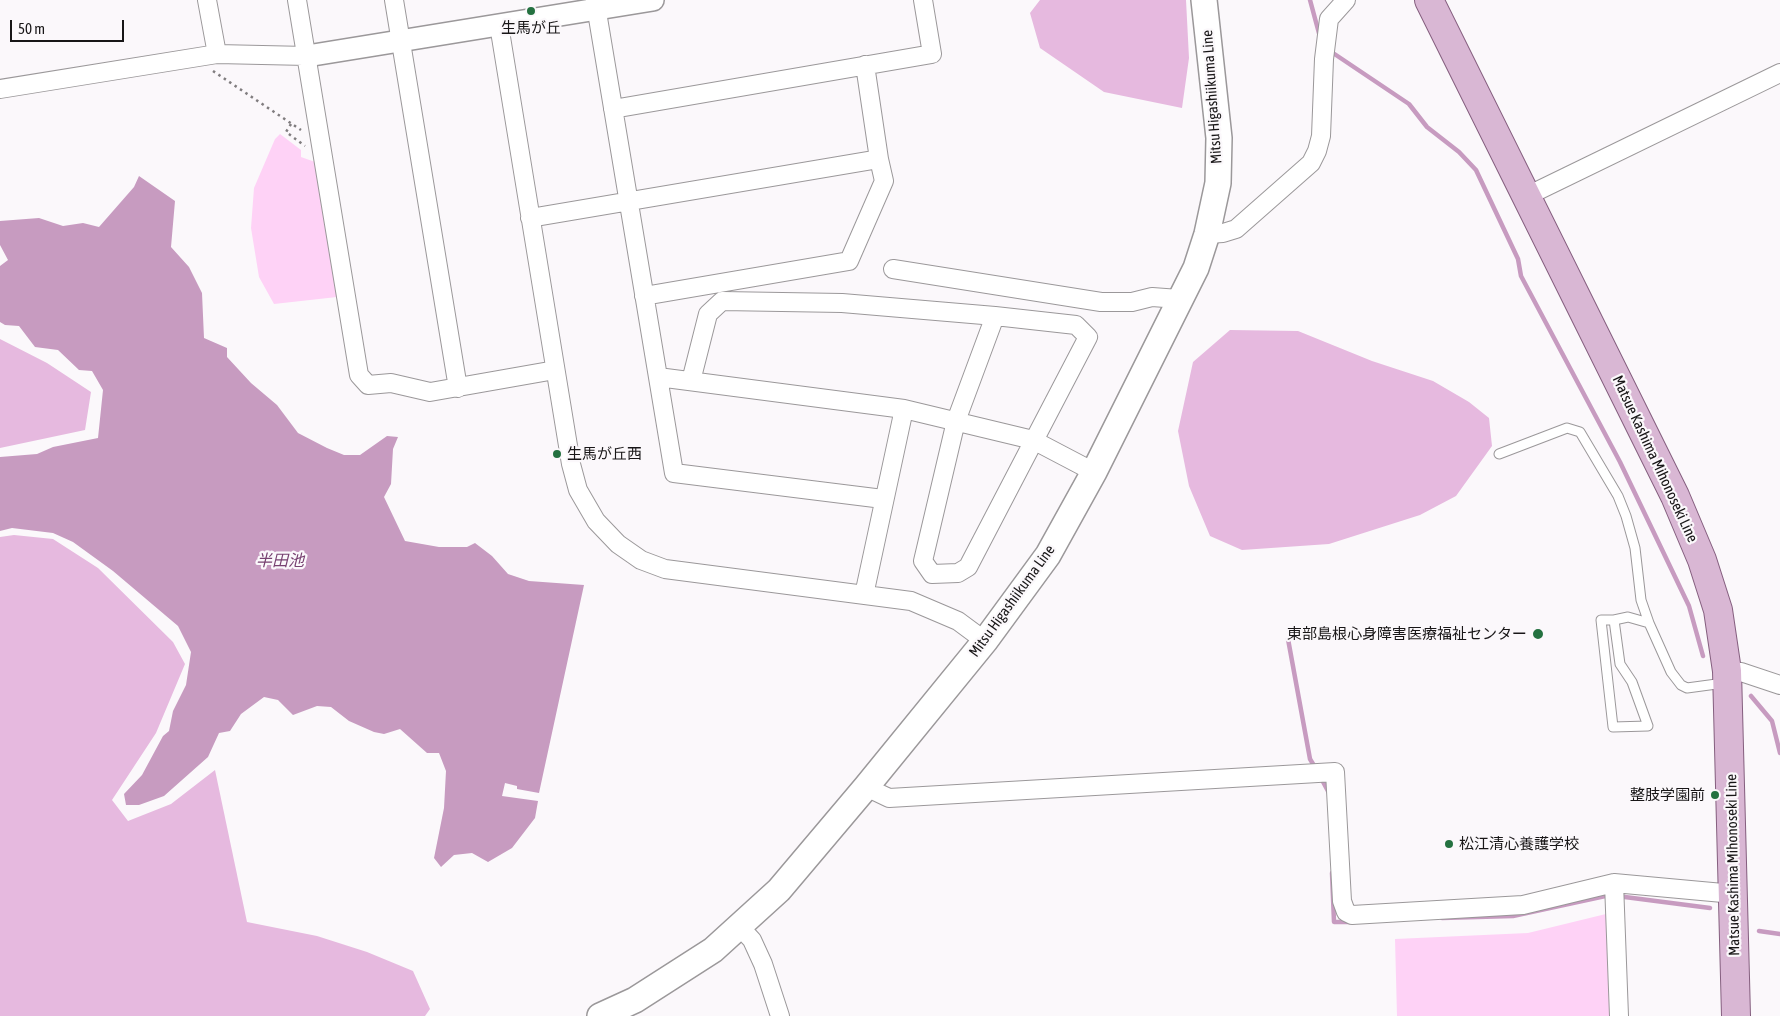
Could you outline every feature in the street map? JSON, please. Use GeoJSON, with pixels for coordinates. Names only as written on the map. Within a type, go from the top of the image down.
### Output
{"type":"FeatureCollection","features":[{"type":"Feature","properties":{"kind":"main road","name":"Mitsu Higashiikuma Line"},"geometry":{"type":"LineString","coordinates":[[600,1016],[635,1000],[676,976],[713,950],[779,890],[985,641],[1048,555],[1094,472],[1196,268],[1207,234],[1218,183],[1218,138],[1204,0]]}},
{"type":"Feature","properties":{"kind":"main road","name":"Matsue Kashima Mihonoseki Line"},"geometry":{"type":"LineString","coordinates":[[1429,0],[1675,496],[1702,560],[1718,610],[1727,677],[1736,1016]]}},
{"type":"Feature","properties":{"kind":"street"},"geometry":{"type":"LineString","coordinates":[[207,0],[217,54]]}},
{"type":"Feature","properties":{"kind":"street"},"geometry":{"type":"LineString","coordinates":[[297,0],[307,56],[314,146],[359,375],[368,385],[392,383],[430,392],[555,370]]}},
{"type":"Feature","properties":{"kind":"street"},"geometry":{"type":"LineString","coordinates":[[394,0],[458,388]]}},
{"type":"Feature","properties":{"kind":"street"},"geometry":{"type":"LineString","coordinates":[[0,89],[217,54],[307,56],[499,25],[596,5],[653,0]]}},
{"type":"Feature","properties":{"kind":"street"},"geometry":{"type":"LineString","coordinates":[[613,108],[932,54],[922,0]]}},
{"type":"Feature","properties":{"kind":"street"},"geometry":{"type":"LineString","coordinates":[[1207,234],[1236,229],[1311,163],[1321,136],[1324,59],[1329,19],[1346,0]]}},
{"type":"Feature","properties":{"kind":"street"},"geometry":{"type":"LineString","coordinates":[[596,5],[674,473],[883,498]]}},
{"type":"Feature","properties":{"kind":"street"},"geometry":{"type":"LineString","coordinates":[[499,25],[571,464],[578,490],[596,521],[618,544],[641,560],[665,569],[912,601],[958,621],[985,641]]}},
{"type":"Feature","properties":{"kind":"street"},"geometry":{"type":"LineString","coordinates":[[644,296],[849,261],[884,181],[865,65]]}},
{"type":"Feature","properties":{"kind":"street"},"geometry":{"type":"LineString","coordinates":[[1526,196],[1780,73]]}},
{"type":"Feature","properties":{"kind":"street"},"geometry":{"type":"LineString","coordinates":[[530,218],[879,159]]}},
{"type":"Feature","properties":{"kind":"street"},"geometry":{"type":"LineString","coordinates":[[893,269],[1101,302],[1132,302],[1152,297],[1179,299]]}},
{"type":"Feature","properties":{"kind":"street"},"geometry":{"type":"LineString","coordinates":[[691,381],[708,314],[722,301],[842,303],[995,316],[1076,325],[1088,337],[968,567],[958,573],[932,574],[923,561],[956,421],[995,316]]}},
{"type":"Feature","properties":{"kind":"street"},"geometry":{"type":"LineString","coordinates":[[658,376],[904,409],[1034,440],[1094,472]]}},
{"type":"Feature","properties":{"kind":"street"},"geometry":{"type":"LineString","coordinates":[[864,596],[883,498],[904,409]]}},
{"type":"Feature","properties":{"kind":"street"},"geometry":{"type":"LineString","coordinates":[[1727,677],[1741,672],[1780,685]]}},
{"type":"Feature","properties":{"kind":"street"},"geometry":{"type":"LineString","coordinates":[[866,787],[888,798],[1336,772],[1342,901],[1346,912],[1352,915],[1523,905],[1614,891],[1734,894]]}},
{"type":"Feature","properties":{"kind":"street"},"geometry":{"type":"LineString","coordinates":[[1614,891],[1620,1016]]}},
{"type":"Feature","properties":{"kind":"street"},"geometry":{"type":"LineString","coordinates":[[740,927],[752,940],[764,964],[780,1016]]}},
{"type":"Feature","properties":{"kind":"lane"},"geometry":{"type":"LineString","coordinates":[[1498,454],[1568,428],[1580,432],[1618,496],[1626,516],[1634,548],[1641,600],[1670,672],[1681,685],[1687,688],[1727,677]]}},
{"type":"Feature","properties":{"kind":"lane"},"geometry":{"type":"LineString","coordinates":[[1614,620],[1620,664],[1632,682],[1648,726],[1613,727],[1601,620],[1628,617],[1649,623]]}},
{"type":"Feature","properties":{"kind":"path"},"geometry":{"type":"LineString","coordinates":[[194,58],[291,124],[314,146]]}},
{"type":"Feature","properties":{"kind":"path"},"geometry":{"type":"LineString","coordinates":[[291,124],[286,132],[314,146]]}},
{"type":"Feature","properties":{"kind":"shaded area"},"geometry":{"type":"Polygon","coordinates":[[[1040,0],[1186,0],[1189,58],[1182,108],[1104,92],[1040,48],[1030,13],[1040,0]]]}},
{"type":"Feature","properties":{"kind":"shaded area"},"geometry":{"type":"Polygon","coordinates":[[[280,134],[301,150],[301,157],[315,162],[337,297],[274,304],[259,277],[251,228],[254,188],[275,139],[280,134]]]}},
{"type":"Feature","properties":{"kind":"shaded area"},"geometry":{"type":"Polygon","coordinates":[[[1230,330],[1298,331],[1372,361],[1433,381],[1469,402],[1489,418],[1492,446],[1456,496],[1420,515],[1329,544],[1242,550],[1210,536],[1189,486],[1178,431],[1193,362],[1230,330]]]}},
{"type":"Feature","properties":{"kind":"shaded area"},"geometry":{"type":"Polygon","coordinates":[[[0,339],[47,363],[91,392],[85,430],[0,448],[0,339]]]}},
{"type":"Feature","properties":{"kind":"shaded area"},"geometry":{"type":"Polygon","coordinates":[[[14,535],[53,539],[98,568],[173,642],[185,664],[156,733],[112,800],[128,821],[171,804],[215,770],[247,922],[317,936],[367,952],[413,971],[430,1009],[425,1016],[0,1016],[0,537],[14,535]]]}},
{"type":"Feature","properties":{"kind":"shaded area"},"geometry":{"type":"Polygon","coordinates":[[[1610,913],[1612,1016],[1397,1016],[1395,939],[1528,933],[1610,913]]]}},
{"type":"Feature","properties":{"kind":"water","name":"半田池"},"geometry":{"type":"Polygon","coordinates":[[[139,176],[175,201],[171,247],[189,267],[202,293],[204,338],[227,348],[227,357],[251,383],[277,405],[298,433],[344,455],[360,455],[387,436],[398,437],[393,449],[391,484],[384,497],[405,541],[439,547],[467,547],[475,543],[492,556],[508,574],[529,581],[584,585],[539,793],[517,789],[517,786],[505,783],[502,796],[538,801],[535,818],[512,848],[488,862],[472,853],[454,855],[441,867],[434,858],[444,808],[446,771],[439,753],[427,753],[400,729],[384,734],[374,732],[349,721],[331,707],[317,706],[293,715],[278,700],[264,697],[241,714],[230,731],[219,733],[208,757],[164,796],[139,805],[126,805],[124,794],[142,775],[163,736],[169,731],[173,711],[186,685],[191,652],[178,626],[113,571],[73,542],[53,533],[12,528],[0,531],[0,457],[37,454],[53,447],[98,438],[103,390],[92,371],[79,370],[58,350],[35,347],[19,326],[5,325],[0,322],[0,266],[8,260],[0,245],[0,221],[39,218],[63,226],[83,223],[99,227],[134,187],[139,176]]]}},
{"type":"Feature","properties":{"kind":"waterway"},"geometry":{"type":"LineString","coordinates":[[1310,0],[1320,37]]}},
{"type":"Feature","properties":{"kind":"waterway"},"geometry":{"type":"LineString","coordinates":[[1330,51],[1409,104],[1427,127],[1459,152],[1476,170],[1518,259],[1521,276],[1620,462],[1689,606],[1703,656]]}},
{"type":"Feature","properties":{"kind":"waterway"},"geometry":{"type":"LineString","coordinates":[[1288,639],[1310,759],[1316,769]]}},
{"type":"Feature","properties":{"kind":"waterway"},"geometry":{"type":"LineString","coordinates":[[1751,696],[1772,721],[1780,753]]}},
{"type":"Feature","properties":{"kind":"waterway"},"geometry":{"type":"LineString","coordinates":[[1321,778],[1329,793]]}},
{"type":"Feature","properties":{"kind":"waterway"},"geometry":{"type":"LineString","coordinates":[[1332,873],[1334,922],[1352,922]]}},
{"type":"Feature","properties":{"kind":"waterway"},"geometry":{"type":"LineString","coordinates":[[1442,918],[1513,916],[1610,895]]}},
{"type":"Feature","properties":{"kind":"waterway"},"geometry":{"type":"LineString","coordinates":[[1617,896],[1710,908]]}},
{"type":"Feature","properties":{"kind":"waterway"},"geometry":{"type":"LineString","coordinates":[[1759,931],[1780,934]]}},
{"type":"Feature","properties":{"kind":"place","name":"生馬が丘"},"geometry":{"type":"Point","coordinates":[531,11]}},
{"type":"Feature","properties":{"kind":"place","name":"生馬が丘西"},"geometry":{"type":"Point","coordinates":[557,454]}},
{"type":"Feature","properties":{"kind":"place","name":"東部島根心身障害医療福祉センター"},"geometry":{"type":"Point","coordinates":[1538,634]}},
{"type":"Feature","properties":{"kind":"place","name":"整肢学園前"},"geometry":{"type":"Point","coordinates":[1715,795]}},
{"type":"Feature","properties":{"kind":"place","name":"松江清心養護学校"},"geometry":{"type":"Point","coordinates":[1449,844]}}]}
